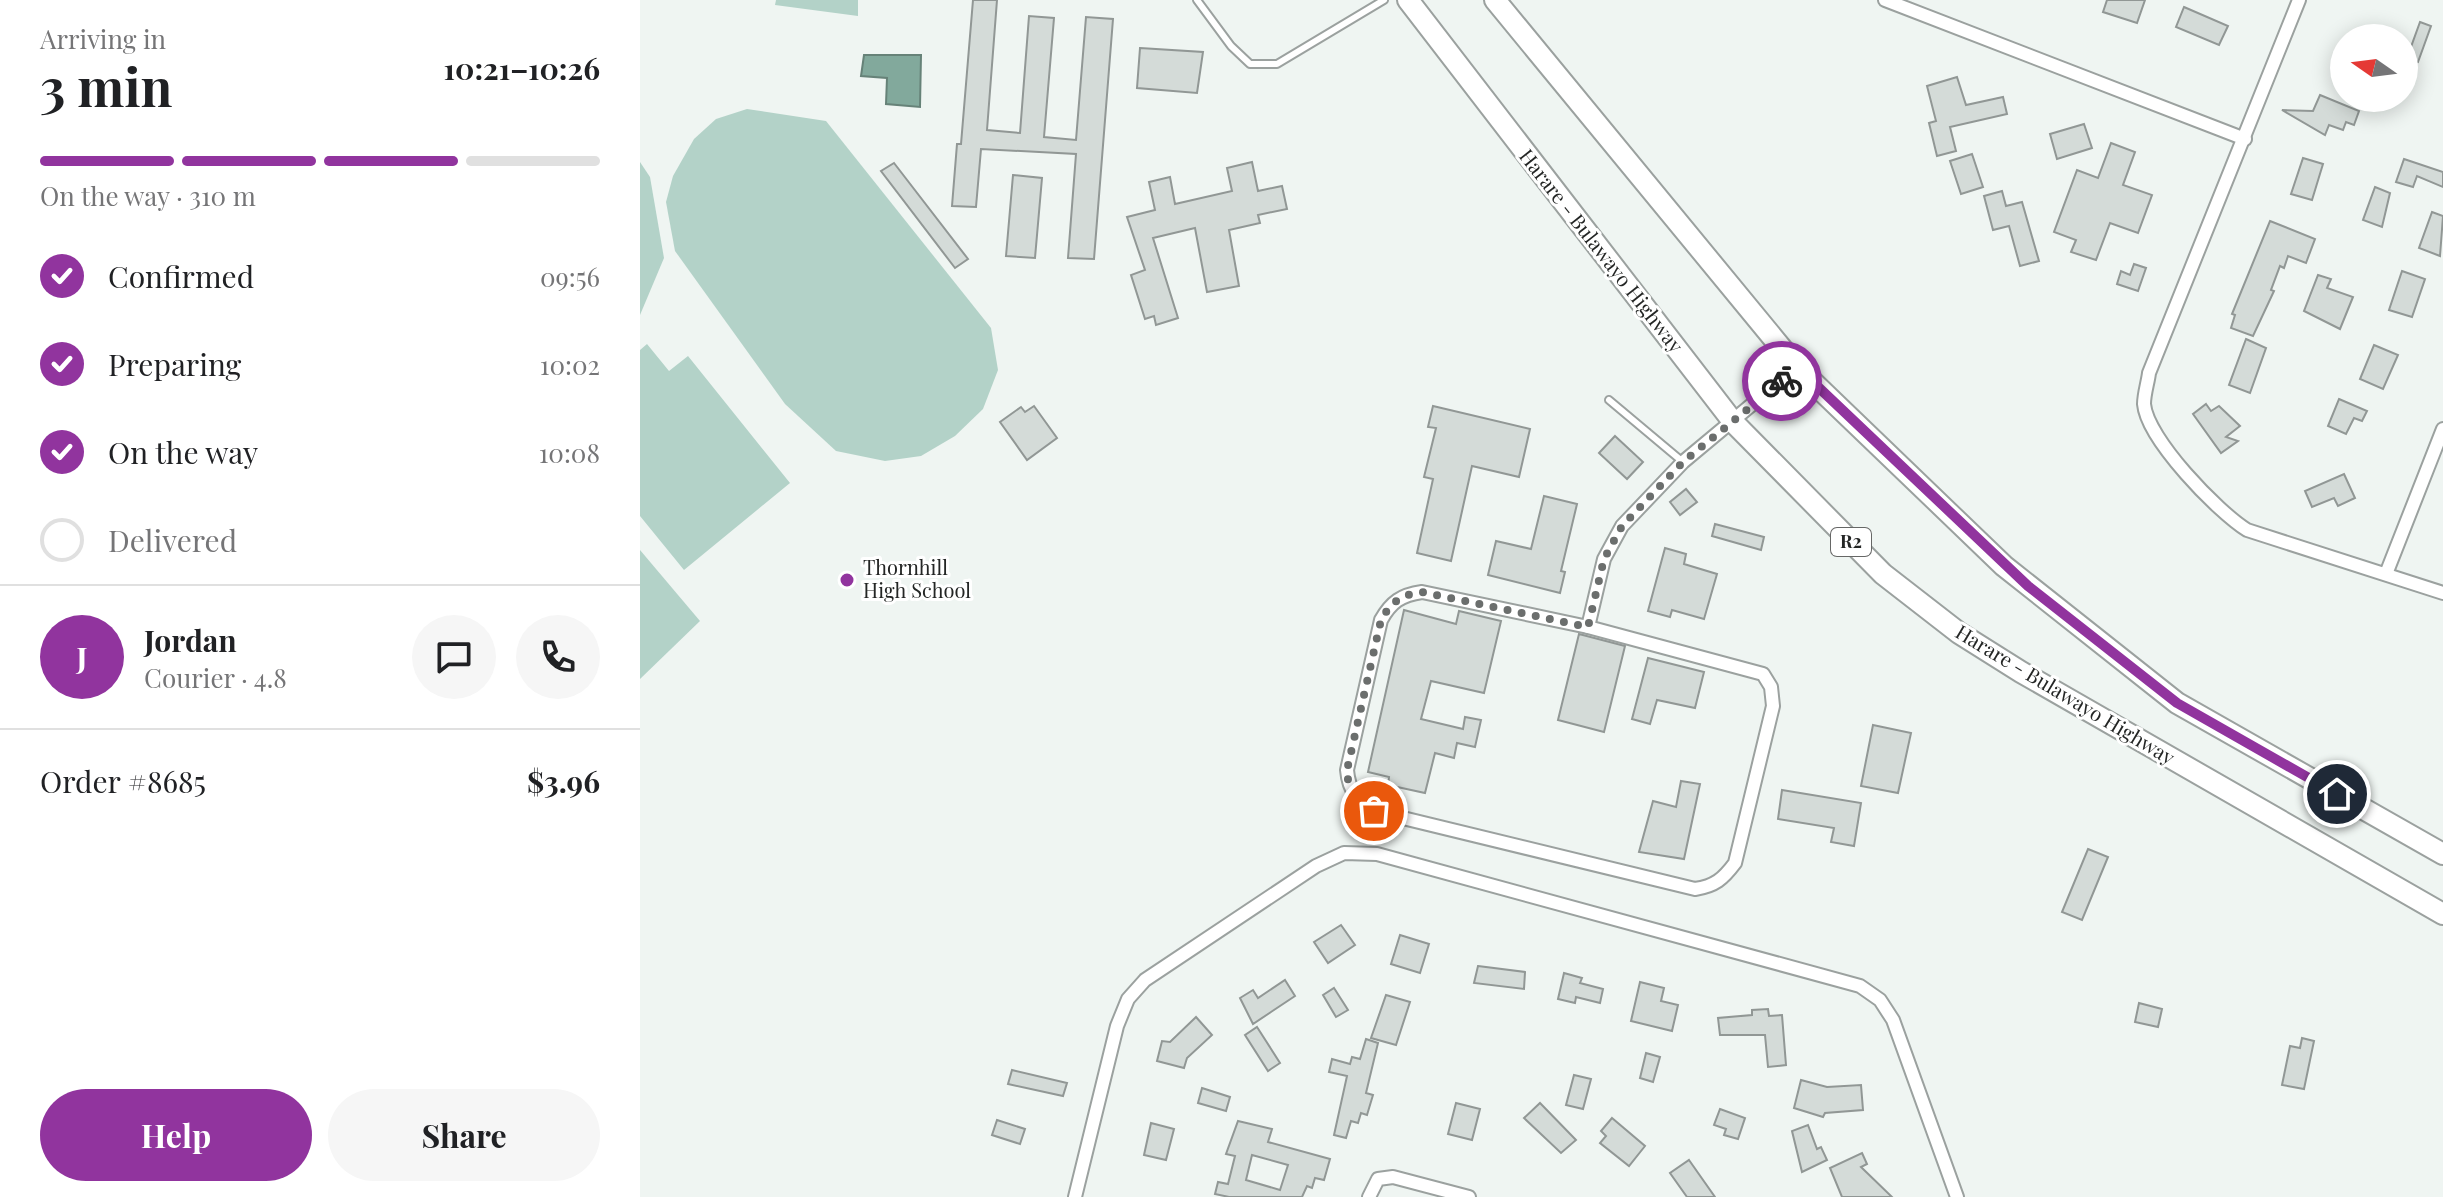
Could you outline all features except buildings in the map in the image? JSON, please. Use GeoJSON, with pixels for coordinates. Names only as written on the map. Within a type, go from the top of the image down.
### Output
{"type":"FeatureCollection","features":[{"type":"Feature","properties":{"kind":"highway","name":"Harare - Bulawayo Highway"},"geometry":{"type":"LineString","coordinates":[[1408,0],[1734,423],[1883,574],[1959,633],[2021,672],[2443,914]]}},
{"type":"Feature","properties":{"kind":"highway"},"geometry":{"type":"LineString","coordinates":[[1495,0],[1797,367],[2004,566],[2177,703],[2443,854]]}},
{"type":"Feature","properties":{"kind":"street"},"geometry":{"type":"LineString","coordinates":[[1885,0],[2245,139]]}},
{"type":"Feature","properties":{"kind":"street"},"geometry":{"type":"LineString","coordinates":[[2299,0],[2149,373],[2144,405],[2155,433],[2227,517],[2247,530],[2443,593]]}},
{"type":"Feature","properties":{"kind":"street"},"geometry":{"type":"LineString","coordinates":[[1588,627],[1611,542],[1683,462],[1734,423],[1797,367]]}},
{"type":"Feature","properties":{"kind":"street"},"geometry":{"type":"LineString","coordinates":[[2386,574],[2443,429]]}},
{"type":"Feature","properties":{"kind":"street"},"geometry":{"type":"LineString","coordinates":[[1422,592],[1588,627],[1763,674],[1771,687],[1773,706],[1735,863],[1711,887],[1695,889],[1374,811],[1349,789],[1347,770],[1381,620],[1390,605],[1405,594],[1422,592]]}},
{"type":"Feature","properties":{"kind":"street"},"geometry":{"type":"LineString","coordinates":[[1075,1197],[1117,1026],[1128,999],[1145,980],[1316,866],[1344,853],[1377,854],[1860,986],[1880,1000],[1893,1020],[1957,1197]]}},
{"type":"Feature","properties":{"kind":"street"},"geometry":{"type":"LineString","coordinates":[[1369,1197],[1378,1179],[1393,1177],[1469,1197]]}},
{"type":"Feature","properties":{"kind":"lane"},"geometry":{"type":"LineString","coordinates":[[1197,0],[1231,46],[1250,64],[1277,64],[1384,0]]}},
{"type":"Feature","properties":{"kind":"lane"},"geometry":{"type":"LineString","coordinates":[[1609,400],[1683,462]]}},
{"type":"Feature","properties":{"kind":"shaded area"},"geometry":{"type":"Polygon","coordinates":[[[776,0],[858,0],[858,16],[775,5],[776,0]]]}},
{"type":"Feature","properties":{"kind":"shaded area"},"geometry":{"type":"Polygon","coordinates":[[[864,55],[921,55],[920,107],[886,104],[887,78],[861,76],[864,55]]]}},
{"type":"Feature","properties":{"kind":"shaded area"},"geometry":{"type":"Polygon","coordinates":[[[747,109],[826,121],[991,328],[998,370],[983,409],[955,436],[921,456],[885,461],[836,451],[785,404],[675,251],[666,202],[673,176],[694,139],[716,119],[747,109]]]}},
{"type":"Feature","properties":{"kind":"shaded area"},"geometry":{"type":"Polygon","coordinates":[[[640,162],[650,177],[664,258],[640,315],[640,162]]]}},
{"type":"Feature","properties":{"kind":"shaded area"},"geometry":{"type":"Polygon","coordinates":[[[647,344],[669,371],[688,356],[790,483],[684,570],[640,516],[640,350],[647,344]]]}},
{"type":"Feature","properties":{"kind":"shaded area"},"geometry":{"type":"Polygon","coordinates":[[[640,550],[700,621],[640,679],[640,550]]]}},
{"type":"Feature","properties":{"kind":"way so far"},"geometry":{"type":"LineString","coordinates":[[1374,811],[1349,789],[1347,770],[1381,620],[1390,605],[1405,594],[1422,592],[1588,627],[1604,559],[1622,526],[1683,462],[1782,381]]}},
{"type":"Feature","properties":{"kind":"place","name":"Thornhill High School"},"geometry":{"type":"Point","coordinates":[847,580]}},
{"type":"Feature","properties":{"kind":"route"},"geometry":{"type":"LineString","coordinates":[[1782,381],[1797,367],[2004,566],[2177,703],[2337,794]]}}]}
